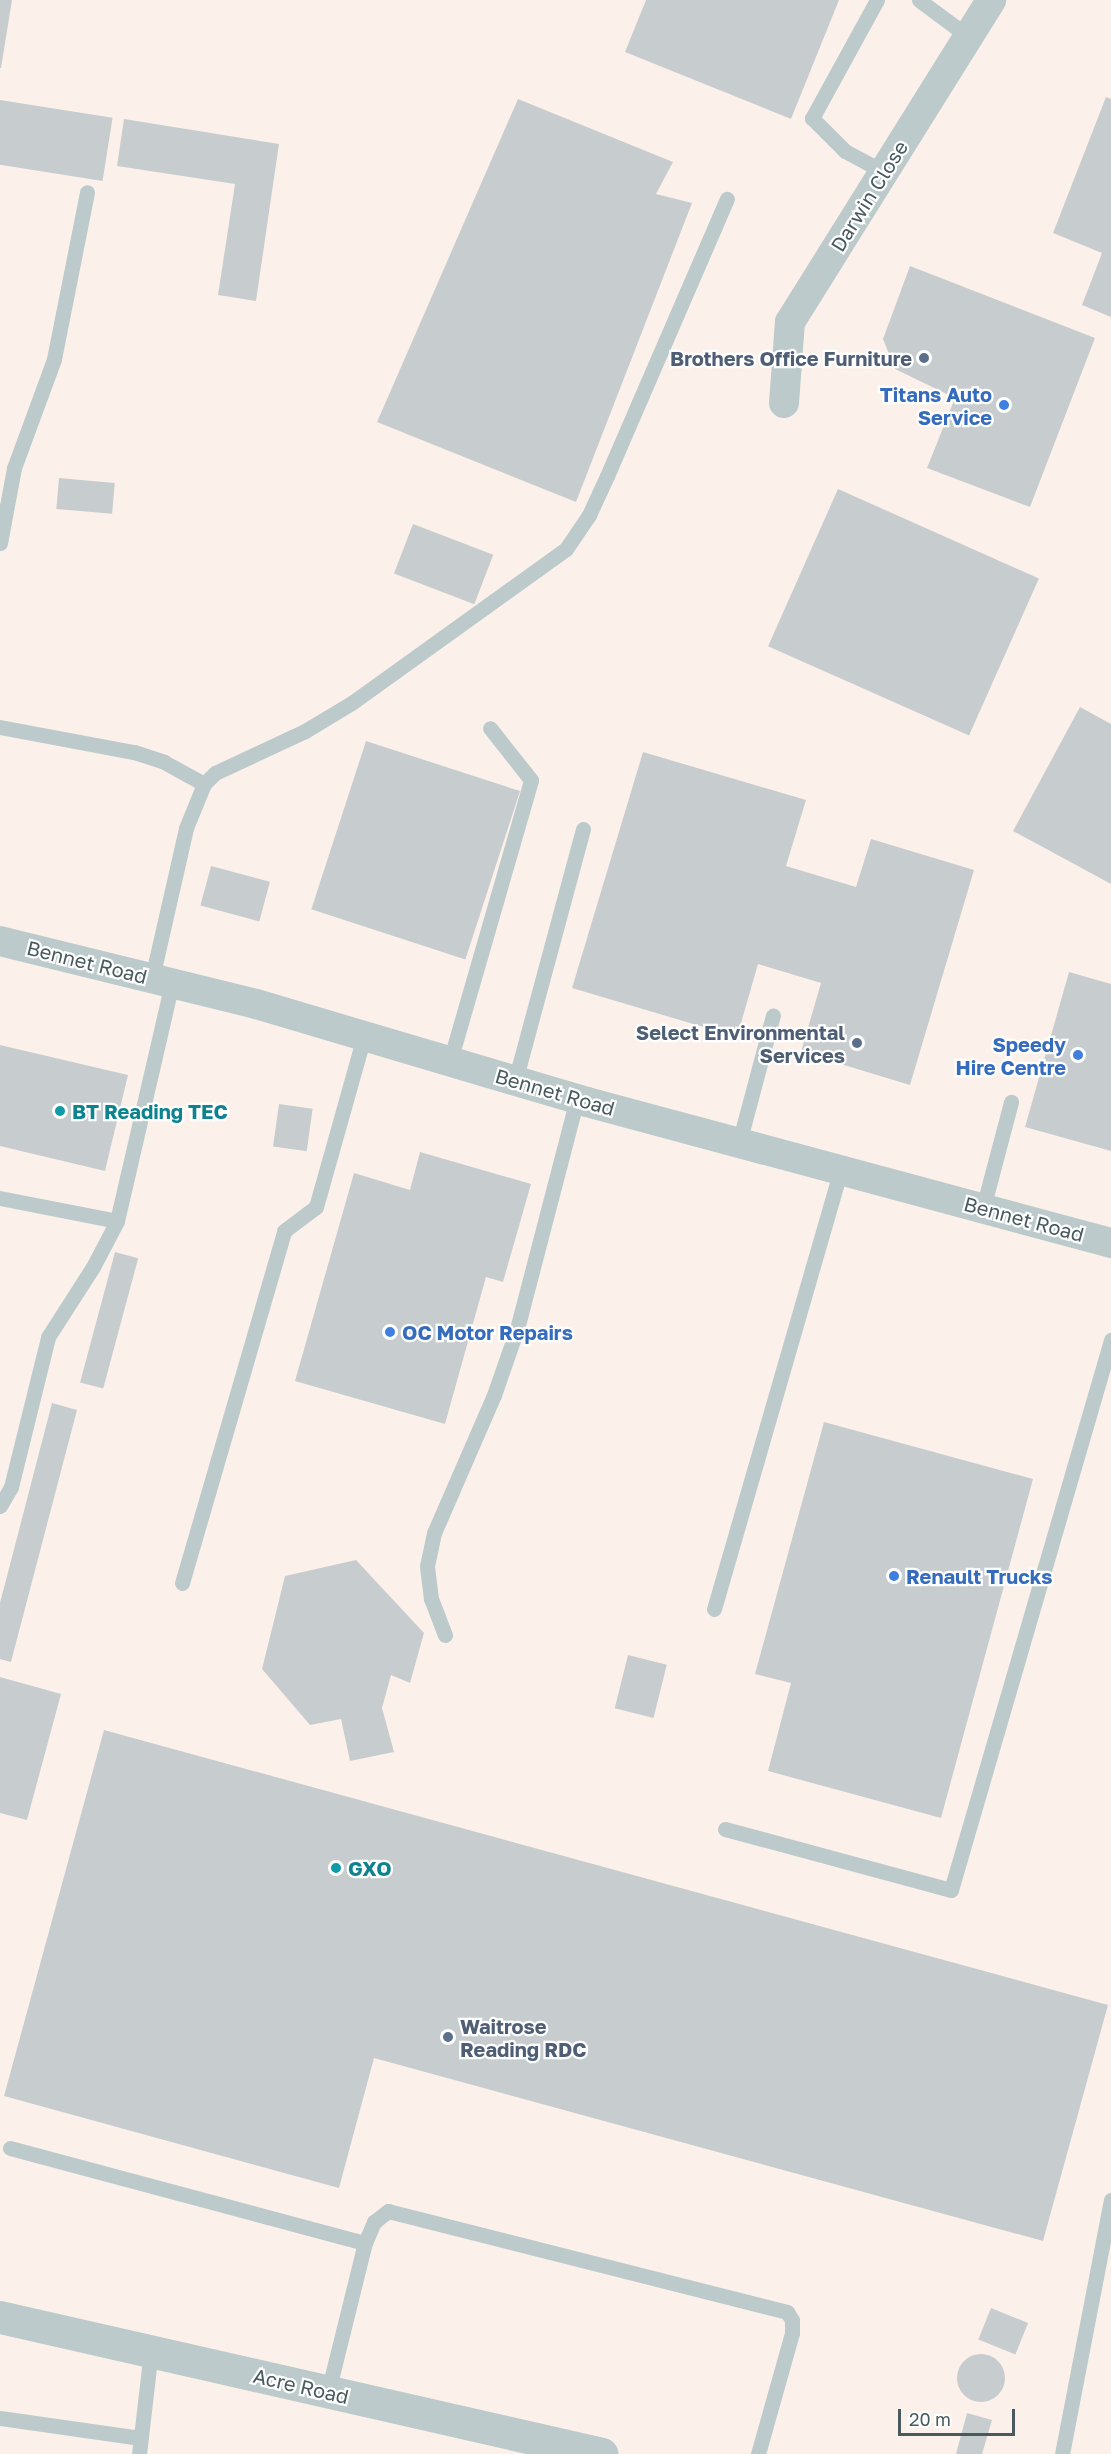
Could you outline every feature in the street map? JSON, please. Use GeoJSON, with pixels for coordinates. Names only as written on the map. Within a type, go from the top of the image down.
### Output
{"type":"FeatureCollection","features":[{"type":"Feature","properties":{"kind":"street","name":"Darwin Close"},"geometry":{"type":"LineString","coordinates":[[784,403],[790,322],[991,0]]}},
{"type":"Feature","properties":{"kind":"street","name":"Bennet Road"},"geometry":{"type":"LineString","coordinates":[[0,941],[162,981],[364,1036],[577,1099],[1111,1243]]}},
{"type":"Feature","properties":{"kind":"street","name":"Acre Road"},"geometry":{"type":"LineString","coordinates":[[0,2317],[602,2454]]}},
{"type":"Feature","properties":{"kind":"lane"},"geometry":{"type":"LineString","coordinates":[[877,0],[812,118],[845,151],[884,172]]}},
{"type":"Feature","properties":{"kind":"lane"},"geometry":{"type":"LineString","coordinates":[[919,0],[969,37]]}},
{"type":"Feature","properties":{"kind":"lane"},"geometry":{"type":"LineString","coordinates":[[0,543],[14,468],[54,359],[87,192]]}},
{"type":"Feature","properties":{"kind":"lane"},"geometry":{"type":"LineString","coordinates":[[0,1506],[11,1486],[48,1337],[93,1267],[117,1221],[162,981],[186,828],[204,784],[215,773],[305,731],[353,702],[566,549],[589,515],[607,476],[727,199]]}},
{"type":"Feature","properties":{"kind":"lane"},"geometry":{"type":"LineString","coordinates":[[0,727],[135,752],[164,762],[204,784]]}},
{"type":"Feature","properties":{"kind":"lane"},"geometry":{"type":"LineString","coordinates":[[450,1061],[531,780],[490,728]]}},
{"type":"Feature","properties":{"kind":"lane"},"geometry":{"type":"LineString","coordinates":[[515,1081],[583,829]]}},
{"type":"Feature","properties":{"kind":"lane"},"geometry":{"type":"LineString","coordinates":[[739,1143],[773,1015]]}},
{"type":"Feature","properties":{"kind":"lane"},"geometry":{"type":"LineString","coordinates":[[182,1582],[284,1231],[316,1207],[364,1036]]}},
{"type":"Feature","properties":{"kind":"lane"},"geometry":{"type":"LineString","coordinates":[[445,1635],[431,1599],[427,1566],[434,1533],[494,1395],[517,1329],[577,1099]]}},
{"type":"Feature","properties":{"kind":"lane"},"geometry":{"type":"LineString","coordinates":[[983,1208],[1011,1102]]}},
{"type":"Feature","properties":{"kind":"lane"},"geometry":{"type":"LineString","coordinates":[[714,1609],[841,1169]]}},
{"type":"Feature","properties":{"kind":"lane"},"geometry":{"type":"LineString","coordinates":[[0,1198],[117,1221]]}},
{"type":"Feature","properties":{"kind":"lane"},"geometry":{"type":"LineString","coordinates":[[725,1829],[951,1890],[1111,1340]]}},
{"type":"Feature","properties":{"kind":"lane"},"geometry":{"type":"LineString","coordinates":[[10,2148],[365,2243]]}},
{"type":"Feature","properties":{"kind":"lane"},"geometry":{"type":"LineString","coordinates":[[1062,2454],[1111,2200]]}},
{"type":"Feature","properties":{"kind":"lane"},"geometry":{"type":"LineString","coordinates":[[328,2392],[365,2243],[374,2222],[388,2211],[787,2312],[792,2320],[792,2332],[758,2454]]}},
{"type":"Feature","properties":{"kind":"lane"},"geometry":{"type":"LineString","coordinates":[[140,2454],[151,2351]]}},
{"type":"Feature","properties":{"kind":"lane"},"geometry":{"type":"LineString","coordinates":[[0,2418],[141,2438]]}},
{"type":"Feature","properties":{"kind":"shaded area"},"geometry":{"type":"Polygon","coordinates":[[[0,0],[1111,0],[1111,2454],[0,2454],[0,0]]]}},
{"type":"Feature","properties":{"kind":"building"},"geometry":{"type":"Polygon","coordinates":[[[0,0],[12,0],[1,68],[0,68],[0,0]]]}},
{"type":"Feature","properties":{"kind":"building"},"geometry":{"type":"Polygon","coordinates":[[[646,0],[839,0],[791,119],[625,52],[646,0]]]}},
{"type":"Feature","properties":{"kind":"building"},"geometry":{"type":"Polygon","coordinates":[[[1106,97],[1111,99],[1111,317],[1082,305],[1102,253],[1053,233],[1106,97]]]}},
{"type":"Feature","properties":{"kind":"building"},"geometry":{"type":"Polygon","coordinates":[[[518,99],[673,162],[656,194],[692,203],[576,502],[377,422],[518,99]]]}},
{"type":"Feature","properties":{"kind":"building"},"geometry":{"type":"Polygon","coordinates":[[[0,100],[113,118],[103,181],[0,165],[0,100]]]}},
{"type":"Feature","properties":{"kind":"building"},"geometry":{"type":"Polygon","coordinates":[[[124,119],[279,144],[256,301],[218,295],[235,184],[117,166],[124,119]]]}},
{"type":"Feature","properties":{"kind":"building"},"geometry":{"type":"Polygon","coordinates":[[[910,266],[1095,338],[1030,507],[927,468],[955,398],[895,369],[883,339],[910,266]]]}},
{"type":"Feature","properties":{"kind":"building"},"geometry":{"type":"Polygon","coordinates":[[[59,478],[115,483],[112,514],[56,509],[59,478]]]}},
{"type":"Feature","properties":{"kind":"building"},"geometry":{"type":"Polygon","coordinates":[[[838,489],[1039,578],[969,736],[768,646],[838,489]]]}},
{"type":"Feature","properties":{"kind":"building"},"geometry":{"type":"Polygon","coordinates":[[[413,524],[493,555],[474,604],[394,573],[413,524]]]}},
{"type":"Feature","properties":{"kind":"building"},"geometry":{"type":"Polygon","coordinates":[[[1080,707],[1111,724],[1111,884],[1013,831],[1080,707]]]}},
{"type":"Feature","properties":{"kind":"building"},"geometry":{"type":"Polygon","coordinates":[[[366,741],[520,791],[465,959],[311,909],[366,741]]]}},
{"type":"Feature","properties":{"kind":"building"},"geometry":{"type":"Polygon","coordinates":[[[643,752],[806,800],[786,866],[856,887],[871,839],[974,870],[910,1085],[801,1052],[821,983],[758,964],[737,1037],[572,988],[643,752]]]}},
{"type":"Feature","properties":{"kind":"building"},"geometry":{"type":"Polygon","coordinates":[[[211,866],[270,882],[259,921],[200,906],[211,866]]]}},
{"type":"Feature","properties":{"kind":"building","name":"Speedy Hire Centre"},"geometry":{"type":"Polygon","coordinates":[[[1069,972],[1111,984],[1111,1151],[1025,1127],[1069,972]]]}},
{"type":"Feature","properties":{"kind":"building","name":"BT Reading TEC"},"geometry":{"type":"Polygon","coordinates":[[[0,1045],[128,1075],[105,1171],[0,1146],[0,1045]]]}},
{"type":"Feature","properties":{"kind":"building"},"geometry":{"type":"Polygon","coordinates":[[[279,1104],[313,1109],[307,1151],[273,1147],[279,1104]]]}},
{"type":"Feature","properties":{"kind":"building","name":"OC Motor Repairs"},"geometry":{"type":"Polygon","coordinates":[[[420,1152],[531,1184],[503,1282],[486,1277],[445,1424],[295,1381],[354,1173],[410,1190],[420,1152]]]}},
{"type":"Feature","properties":{"kind":"building"},"geometry":{"type":"Polygon","coordinates":[[[115,1252],[138,1258],[103,1389],[80,1382],[115,1252]]]}},
{"type":"Feature","properties":{"kind":"building"},"geometry":{"type":"Polygon","coordinates":[[[52,1403],[77,1410],[11,1662],[0,1659],[0,1603],[52,1403]]]}},
{"type":"Feature","properties":{"kind":"building","name":"Renault Trucks"},"geometry":{"type":"Polygon","coordinates":[[[824,1422],[1033,1479],[941,1818],[768,1771],[791,1683],[755,1674],[824,1422]]]}},
{"type":"Feature","properties":{"kind":"building"},"geometry":{"type":"Polygon","coordinates":[[[356,1560],[424,1633],[410,1683],[391,1675],[382,1708],[394,1752],[350,1761],[341,1719],[310,1725],[262,1669],[285,1576],[356,1560]]]}},
{"type":"Feature","properties":{"kind":"building"},"geometry":{"type":"Polygon","coordinates":[[[628,1655],[667,1665],[654,1718],[615,1708],[628,1655]]]}},
{"type":"Feature","properties":{"kind":"building"},"geometry":{"type":"Polygon","coordinates":[[[0,1677],[61,1694],[27,1820],[0,1813],[0,1677]]]}},
{"type":"Feature","properties":{"kind":"building","name":"GXO"},"geometry":{"type":"Polygon","coordinates":[[[104,1730],[1108,2005],[1043,2241],[374,2058],[339,2188],[4,2096],[104,1730]]]}},
{"type":"Feature","properties":{"kind":"building"},"geometry":{"type":"Polygon","coordinates":[[[991,2308],[1028,2323],[1015,2355],[978,2340],[991,2308]]]}},
{"type":"Feature","properties":{"kind":"building"},"geometry":{"type":"Polygon","coordinates":[[[976,2354],[986,2354],[998,2361],[1005,2373],[1005,2383],[998,2395],[986,2402],[976,2402],[961,2391],[957,2383],[957,2373],[968,2358],[976,2354]]]}},
{"type":"Feature","properties":{"kind":"building"},"geometry":{"type":"Polygon","coordinates":[[[967,2413],[992,2420],[982,2454],[956,2454],[967,2413]]]}},
{"type":"Feature","properties":{"kind":"place","name":"Brothers Office Furniture"},"geometry":{"type":"Point","coordinates":[924,358]}},
{"type":"Feature","properties":{"kind":"place","name":"Titans Auto Service"},"geometry":{"type":"Point","coordinates":[1004,405]}},
{"type":"Feature","properties":{"kind":"place","name":"Select Environmental Services"},"geometry":{"type":"Point","coordinates":[857,1043]}},
{"type":"Feature","properties":{"kind":"place","name":"Speedy Hire Centre"},"geometry":{"type":"Point","coordinates":[1078,1055]}},
{"type":"Feature","properties":{"kind":"place","name":"BT Reading TEC"},"geometry":{"type":"Point","coordinates":[60,1111]}},
{"type":"Feature","properties":{"kind":"place","name":"OC Motor Repairs"},"geometry":{"type":"Point","coordinates":[390,1332]}},
{"type":"Feature","properties":{"kind":"place","name":"Renault Trucks"},"geometry":{"type":"Point","coordinates":[894,1576]}},
{"type":"Feature","properties":{"kind":"place","name":"GXO"},"geometry":{"type":"Point","coordinates":[336,1868]}},
{"type":"Feature","properties":{"kind":"place","name":"Waitrose Reading RDC"},"geometry":{"type":"Point","coordinates":[448,2037]}}]}
